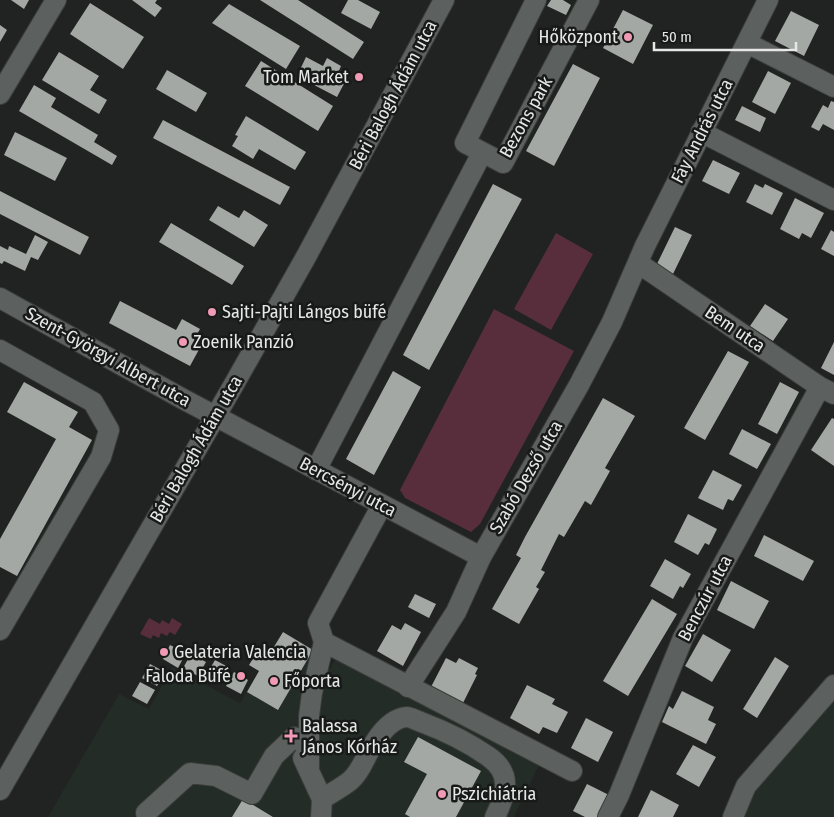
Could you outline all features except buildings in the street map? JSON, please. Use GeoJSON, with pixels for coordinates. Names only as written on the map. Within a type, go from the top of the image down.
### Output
{"type":"FeatureCollection","features":[{"type":"Feature","properties":{"kind":"street"},"geometry":{"type":"LineString","coordinates":[[0,94],[56,0]]}},
{"type":"Feature","properties":{"kind":"street","name":"Béri Balogh Ádám utca"},"geometry":{"type":"LineString","coordinates":[[0,790],[303,263],[444,0]]}},
{"type":"Feature","properties":{"kind":"street","name":"Bezons park"},"geometry":{"type":"LineString","coordinates":[[536,0],[465,143],[502,163],[589,0]]}},
{"type":"Feature","properties":{"kind":"street","name":"Fáy András utca"},"geometry":{"type":"LineString","coordinates":[[638,263],[701,132],[768,0]]}},
{"type":"Feature","properties":{"kind":"street"},"geometry":{"type":"LineString","coordinates":[[746,43],[834,87]]}},
{"type":"Feature","properties":{"kind":"street"},"geometry":{"type":"LineString","coordinates":[[701,132],[834,200]]}},
{"type":"Feature","properties":{"kind":"street"},"geometry":{"type":"LineString","coordinates":[[316,470],[482,153]]}},
{"type":"Feature","properties":{"kind":"street","name":"Bem utca"},"geometry":{"type":"LineString","coordinates":[[638,263],[827,390]]}},
{"type":"Feature","properties":{"kind":"street","name":"Szabó Dezső utca"},"geometry":{"type":"LineString","coordinates":[[408,687],[456,612],[481,557],[612,322],[638,263]]}},
{"type":"Feature","properties":{"kind":"street","name":"Szent-Györgyi Albert utca"},"geometry":{"type":"LineString","coordinates":[[0,298],[216,416]]}},
{"type":"Feature","properties":{"kind":"street"},"geometry":{"type":"LineString","coordinates":[[0,350],[93,402],[109,430],[101,457],[0,630]]}},
{"type":"Feature","properties":{"kind":"street","name":"Benczúr utca"},"geometry":{"type":"LineString","coordinates":[[608,817],[619,795],[683,638],[827,390]]}},
{"type":"Feature","properties":{"kind":"street","name":"Bercsényi utca"},"geometry":{"type":"LineString","coordinates":[[216,416],[481,557]]}},
{"type":"Feature","properties":{"kind":"street"},"geometry":{"type":"LineString","coordinates":[[382,505],[318,623],[324,642],[572,771]]}},
{"type":"Feature","properties":{"kind":"street"},"geometry":{"type":"LineString","coordinates":[[324,642],[311,662],[302,685],[301,742],[308,769],[322,808],[361,769],[374,743],[386,729],[393,722],[408,717],[435,727],[470,744],[494,761],[504,774],[506,791],[495,817]]}},
{"type":"Feature","properties":{"kind":"street"},"geometry":{"type":"LineString","coordinates":[[733,817],[746,786],[834,685]]}},
{"type":"Feature","properties":{"kind":"street"},"geometry":{"type":"LineString","coordinates":[[146,813],[190,773],[216,776],[252,794],[274,756],[301,742]]}},
{"type":"Feature","properties":{"kind":"shaded area"},"geometry":{"type":"Polygon","coordinates":[[[556,233],[593,254],[551,330],[514,309],[556,233]]]}},
{"type":"Feature","properties":{"kind":"shaded area"},"geometry":{"type":"Polygon","coordinates":[[[494,309],[574,351],[480,524],[471,532],[405,498],[400,490],[494,309]]]}},
{"type":"Feature","properties":{"kind":"shaded area"},"geometry":{"type":"Polygon","coordinates":[[[149,618],[160,624],[162,620],[169,624],[172,618],[182,624],[175,635],[170,632],[167,636],[161,633],[159,638],[153,635],[151,639],[140,634],[149,618]]]}},
{"type":"Feature","properties":{"kind":"shaded area","name":"Balassa János Kórház"},"geometry":{"type":"Polygon","coordinates":[[[278,639],[330,669],[336,658],[540,763],[514,817],[48,817],[119,694],[149,709],[172,667],[240,703],[278,639]]]}},
{"type":"Feature","properties":{"kind":"shaded area"},"geometry":{"type":"Polygon","coordinates":[[[834,673],[834,817],[724,817],[741,779],[834,673]]]}},
{"type":"Feature","properties":{"kind":"place","name":"Hőközpont"},"geometry":{"type":"Point","coordinates":[628,37]}},
{"type":"Feature","properties":{"kind":"place","name":"Tom Market"},"geometry":{"type":"Point","coordinates":[359,77]}},
{"type":"Feature","properties":{"kind":"place","name":"Sajti-Pajti Lángos büfé"},"geometry":{"type":"Point","coordinates":[212,312]}},
{"type":"Feature","properties":{"kind":"place","name":"Zoenik Panzió"},"geometry":{"type":"Point","coordinates":[183,342]}},
{"type":"Feature","properties":{"kind":"place","name":"Gelateria Valencia"},"geometry":{"type":"Point","coordinates":[164,652]}},
{"type":"Feature","properties":{"kind":"place","name":"Faloda Büfé"},"geometry":{"type":"Point","coordinates":[241,676]}},
{"type":"Feature","properties":{"kind":"place","name":"Főporta"},"geometry":{"type":"Point","coordinates":[274,681]}},
{"type":"Feature","properties":{"kind":"place","name":"Balassa János Kórház"},"geometry":{"type":"Point","coordinates":[291,736]}},
{"type":"Feature","properties":{"kind":"place","name":"Pszichiátria"},"geometry":{"type":"Point","coordinates":[442,794]}}]}
